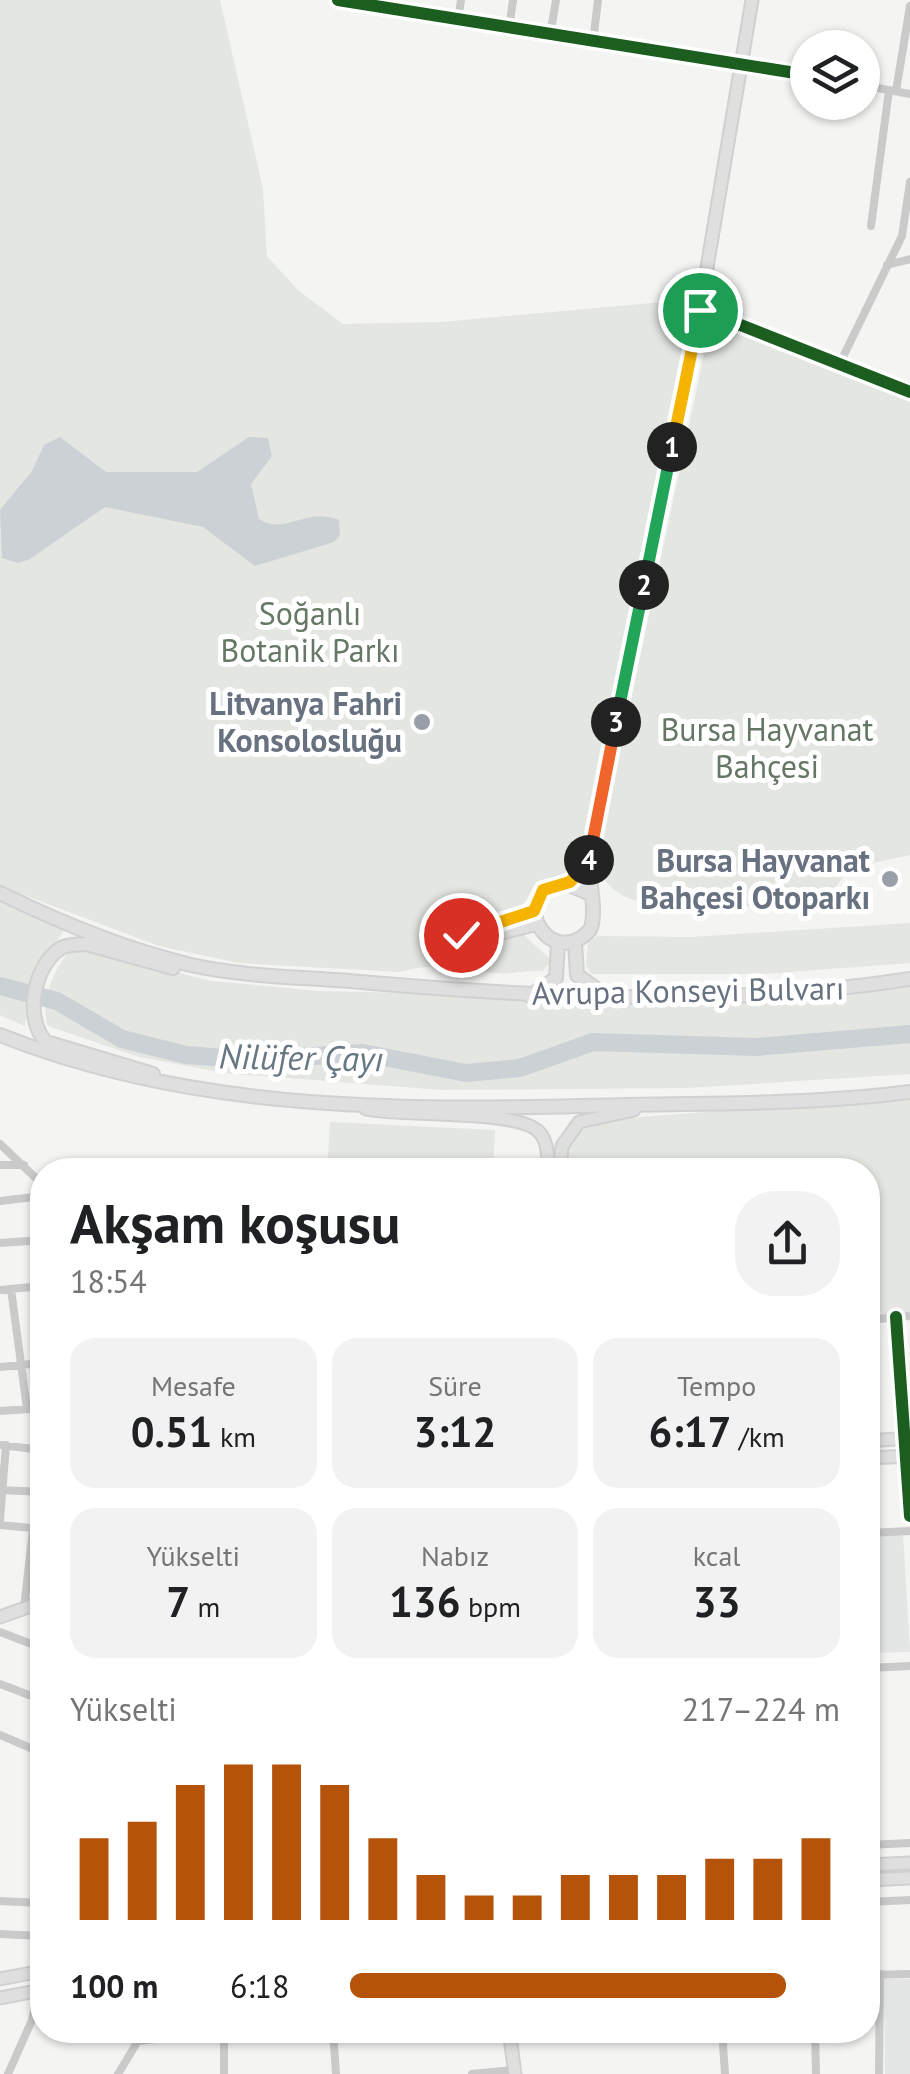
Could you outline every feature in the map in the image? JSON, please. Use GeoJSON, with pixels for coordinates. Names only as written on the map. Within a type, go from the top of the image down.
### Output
{"type":"FeatureCollection","features":[{"type":"Feature","properties":{"kind":"main road"},"geometry":{"type":"LineString","coordinates":[[608,996],[576,975],[575,942],[594,921],[588,865],[700,310],[752,0]]}},
{"type":"Feature","properties":{"kind":"main road"},"geometry":{"type":"LineString","coordinates":[[575,942],[558,943],[544,936],[535,918],[543,890],[570,882],[588,865]]}},
{"type":"Feature","properties":{"kind":"main road"},"geometry":{"type":"LineString","coordinates":[[570,882],[588,893]]}},
{"type":"Feature","properties":{"kind":"main road","name":"Avrupa Konseyi Bulvarı"},"geometry":{"type":"LineString","coordinates":[[0,892],[82,931],[192,964],[325,978],[530,996],[852,988],[910,979]]}},
{"type":"Feature","properties":{"kind":"main road"},"geometry":{"type":"LineString","coordinates":[[530,996],[556,978],[558,943]]}},
{"type":"Feature","properties":{"kind":"main road"},"geometry":{"type":"LineString","coordinates":[[258,1098],[140,1072],[46,1042],[31,1019],[32,1001],[49,961],[62,948],[86,944],[209,976],[258,982],[325,978]]}},
{"type":"Feature","properties":{"kind":"main road"},"geometry":{"type":"LineString","coordinates":[[0,1035],[120,1076],[258,1098],[503,1108],[694,1104]]}},
{"type":"Feature","properties":{"kind":"main road"},"geometry":{"type":"LineString","coordinates":[[561,1158],[562,1146],[579,1122],[626,1110],[910,1092]]}},
{"type":"Feature","properties":{"kind":"main road"},"geometry":{"type":"LineString","coordinates":[[343,1104],[389,1114],[513,1119],[539,1132],[545,1141],[547,1158]]}},
{"type":"Feature","properties":{"kind":"main road"},"geometry":{"type":"LineString","coordinates":[[880,1440],[907,1438]]}},
{"type":"Feature","properties":{"kind":"main road"},"geometry":{"type":"LineString","coordinates":[[880,1457],[907,1456]]}},
{"type":"Feature","properties":{"kind":"main road"},"geometry":{"type":"LineString","coordinates":[[0,1617],[30,1606]]}},
{"type":"Feature","properties":{"kind":"main road"},"geometry":{"type":"LineString","coordinates":[[880,1864],[910,1862]]}},
{"type":"Feature","properties":{"kind":"main road"},"geometry":{"type":"LineString","coordinates":[[880,1879],[910,1878]]}},
{"type":"Feature","properties":{"kind":"main road"},"geometry":{"type":"LineString","coordinates":[[0,1980],[30,1973]]}},
{"type":"Feature","properties":{"kind":"main road"},"geometry":{"type":"LineString","coordinates":[[0,1998],[30,1992]]}},
{"type":"Feature","properties":{"kind":"main road"},"geometry":{"type":"LineString","coordinates":[[511,2043],[514,2072]]}},
{"type":"Feature","properties":{"kind":"street"},"geometry":{"type":"LineString","coordinates":[[338,0],[790,72]]}},
{"type":"Feature","properties":{"kind":"street"},"geometry":{"type":"LineString","coordinates":[[458,20],[461,0]]}},
{"type":"Feature","properties":{"kind":"street"},"geometry":{"type":"LineString","coordinates":[[509,29],[513,0]]}},
{"type":"Feature","properties":{"kind":"street"},"geometry":{"type":"LineString","coordinates":[[550,36],[556,0]]}},
{"type":"Feature","properties":{"kind":"street"},"geometry":{"type":"LineString","coordinates":[[593,42],[598,0]]}},
{"type":"Feature","properties":{"kind":"street"},"geometry":{"type":"LineString","coordinates":[[871,226],[910,6]]}},
{"type":"Feature","properties":{"kind":"street"},"geometry":{"type":"LineString","coordinates":[[880,88],[910,94]]}},
{"type":"Feature","properties":{"kind":"street"},"geometry":{"type":"LineString","coordinates":[[839,366],[902,236],[910,182]]}},
{"type":"Feature","properties":{"kind":"street"},"geometry":{"type":"LineString","coordinates":[[887,265],[910,259]]}},
{"type":"Feature","properties":{"kind":"street"},"geometry":{"type":"LineString","coordinates":[[700,310],[910,392]]}},
{"type":"Feature","properties":{"kind":"street"},"geometry":{"type":"LineString","coordinates":[[0,1144],[30,1171]]}},
{"type":"Feature","properties":{"kind":"street"},"geometry":{"type":"LineString","coordinates":[[0,1166],[24,1165]]}},
{"type":"Feature","properties":{"kind":"street"},"geometry":{"type":"LineString","coordinates":[[0,1200],[30,1197]]}},
{"type":"Feature","properties":{"kind":"street"},"geometry":{"type":"LineString","coordinates":[[0,1243],[30,1241]]}},
{"type":"Feature","properties":{"kind":"street"},"geometry":{"type":"LineString","coordinates":[[0,1290],[30,1287]]}},
{"type":"Feature","properties":{"kind":"street"},"geometry":{"type":"LineString","coordinates":[[0,1411],[27,1408],[11,1289]]}},
{"type":"Feature","properties":{"kind":"street"},"geometry":{"type":"LineString","coordinates":[[880,1319],[910,1316]]}},
{"type":"Feature","properties":{"kind":"street"},"geometry":{"type":"LineString","coordinates":[[896,1317],[910,1516]]}},
{"type":"Feature","properties":{"kind":"street"},"geometry":{"type":"LineString","coordinates":[[0,1367],[30,1364]]}},
{"type":"Feature","properties":{"kind":"street"},"geometry":{"type":"LineString","coordinates":[[30,1448],[3,1445],[0,1523],[30,1528]]}},
{"type":"Feature","properties":{"kind":"street"},"geometry":{"type":"LineString","coordinates":[[2,1490],[30,1491]]}},
{"type":"Feature","properties":{"kind":"street"},"geometry":{"type":"LineString","coordinates":[[880,1532],[910,1531]]}},
{"type":"Feature","properties":{"kind":"street"},"geometry":{"type":"LineString","coordinates":[[24,1608],[30,1574]]}},
{"type":"Feature","properties":{"kind":"street"},"geometry":{"type":"LineString","coordinates":[[0,1632],[30,1643]]}},
{"type":"Feature","properties":{"kind":"street"},"geometry":{"type":"LineString","coordinates":[[880,1667],[910,1666]]}},
{"type":"Feature","properties":{"kind":"street"},"geometry":{"type":"LineString","coordinates":[[0,1684],[30,1695]]}},
{"type":"Feature","properties":{"kind":"street"},"geometry":{"type":"LineString","coordinates":[[0,1736],[30,1748]]}},
{"type":"Feature","properties":{"kind":"street"},"geometry":{"type":"LineString","coordinates":[[880,1844],[910,1843]]}},
{"type":"Feature","properties":{"kind":"street"},"geometry":{"type":"LineString","coordinates":[[880,1901],[910,1900]]}},
{"type":"Feature","properties":{"kind":"street"},"geometry":{"type":"LineString","coordinates":[[0,1901],[30,1902]]}},
{"type":"Feature","properties":{"kind":"street"},"geometry":{"type":"LineString","coordinates":[[0,1934],[30,1935]]}},
{"type":"Feature","properties":{"kind":"street"},"geometry":{"type":"LineString","coordinates":[[880,1974],[910,1974]]}},
{"type":"Feature","properties":{"kind":"street"},"geometry":{"type":"LineString","coordinates":[[8,2074],[30,2024]]}},
{"type":"Feature","properties":{"kind":"street"},"geometry":{"type":"LineString","coordinates":[[118,2074],[137,2043]]}},
{"type":"Feature","properties":{"kind":"street"},"geometry":{"type":"LineString","coordinates":[[224,2043],[224,2074]]}},
{"type":"Feature","properties":{"kind":"street"},"geometry":{"type":"LineString","coordinates":[[335,2043],[336,2074]]}},
{"type":"Feature","properties":{"kind":"street"},"geometry":{"type":"LineString","coordinates":[[723,2043],[725,2074]]}},
{"type":"Feature","properties":{"kind":"street"},"geometry":{"type":"LineString","coordinates":[[815,2043],[816,2074]]}},
{"type":"Feature","properties":{"kind":"street"},"geometry":{"type":"LineString","coordinates":[[878,2074],[879,2043]]}},
{"type":"Feature","properties":{"kind":"street"},"geometry":{"type":"LineString","coordinates":[[472,2074],[514,2072]]}},
{"type":"Feature","properties":{"kind":"shaded area"},"geometry":{"type":"Polygon","coordinates":[[[60,437],[106,472],[197,472],[249,437],[268,438],[272,456],[251,484],[259,519],[277,524],[327,517],[339,520],[340,535],[334,542],[255,566],[203,527],[105,507],[30,559],[18,563],[2,558],[0,510],[32,471],[44,445],[60,437]]]}},
{"type":"Feature","properties":{"kind":"shaded area"},"geometry":{"type":"Polygon","coordinates":[[[903,1532],[910,1652],[880,1653],[880,1534],[903,1532]]]}},
{"type":"Feature","properties":{"kind":"shaded area"},"geometry":{"type":"Polygon","coordinates":[[[884,1979],[910,1979],[910,2074],[885,2074],[884,1979]]]}},
{"type":"Feature","properties":{"kind":"green space","name":"Soğanlı Botanik Parkı"},"geometry":{"type":"Polygon","coordinates":[[[0,0],[220,0],[263,189],[267,256],[299,291],[343,324],[442,322],[685,300],[690,318],[582,868],[537,884],[517,913],[525,936],[552,961],[542,971],[501,973],[437,966],[400,972],[238,963],[159,946],[0,886],[0,0]]]}},
{"type":"Feature","properties":{"kind":"green space","name":"Bursa Hayvanat Bahçesi"},"geometry":{"type":"Polygon","coordinates":[[[711,321],[910,396],[910,855],[849,868],[830,893],[792,903],[731,907],[644,902],[617,892],[596,866],[711,321]]]}},
{"type":"Feature","properties":{"kind":"green space"},"geometry":{"type":"Polygon","coordinates":[[[0,900],[64,930],[43,962],[28,1000],[25,1026],[0,1015],[0,900]]]}},
{"type":"Feature","properties":{"kind":"green space"},"geometry":{"type":"Polygon","coordinates":[[[910,923],[910,963],[761,974],[592,974],[586,966],[588,942],[598,936],[691,937],[910,923]]]}},
{"type":"Feature","properties":{"kind":"green space"},"geometry":{"type":"Polygon","coordinates":[[[74,947],[212,981],[319,991],[696,999],[850,995],[910,987],[910,1074],[687,1088],[442,1090],[225,1073],[139,1057],[48,1026],[46,1006],[51,984],[61,962],[74,947]]]}},
{"type":"Feature","properties":{"kind":"green space"},"geometry":{"type":"Polygon","coordinates":[[[910,1096],[910,1313],[880,1316],[880,1158],[566,1158],[573,1137],[603,1120],[910,1096]]]}},
{"type":"Feature","properties":{"kind":"green space"},"geometry":{"type":"Polygon","coordinates":[[[330,1122],[495,1130],[494,1158],[328,1158],[330,1122]]]}},
{"type":"Feature","properties":{"kind":"waterway","name":"Nilüfer Çayı"},"geometry":{"type":"LineString","coordinates":[[0,986],[57,1001],[122,1039],[186,1055],[251,1060],[363,1053],[466,1073],[520,1068],[593,1042],[757,1047],[910,1034]]}},
{"type":"Feature","properties":{"kind":"cycle path"},"geometry":{"type":"LineString","coordinates":[[338,0],[790,72]]}},
{"type":"Feature","properties":{"kind":"cycle path"},"geometry":{"type":"LineString","coordinates":[[700,309],[910,392]]}},
{"type":"Feature","properties":{"kind":"cycle path"},"geometry":{"type":"LineString","coordinates":[[896,1317],[910,1516]]}},
{"type":"Feature","properties":{"kind":"place","name":"Litvanya Fahri Konsolosluğu"},"geometry":{"type":"Point","coordinates":[422,722]}},
{"type":"Feature","properties":{"kind":"place","name":"Bursa Hayvanat Bahçesi Otoparkı"},"geometry":{"type":"Point","coordinates":[890,879]}},
{"type":"Feature","properties":{"kind":"route"},"geometry":{"type":"LineString","coordinates":[[461,935],[502,925],[534,911],[535,901],[543,890],[552,884],[570,882],[588,865],[700,310]]}}]}
